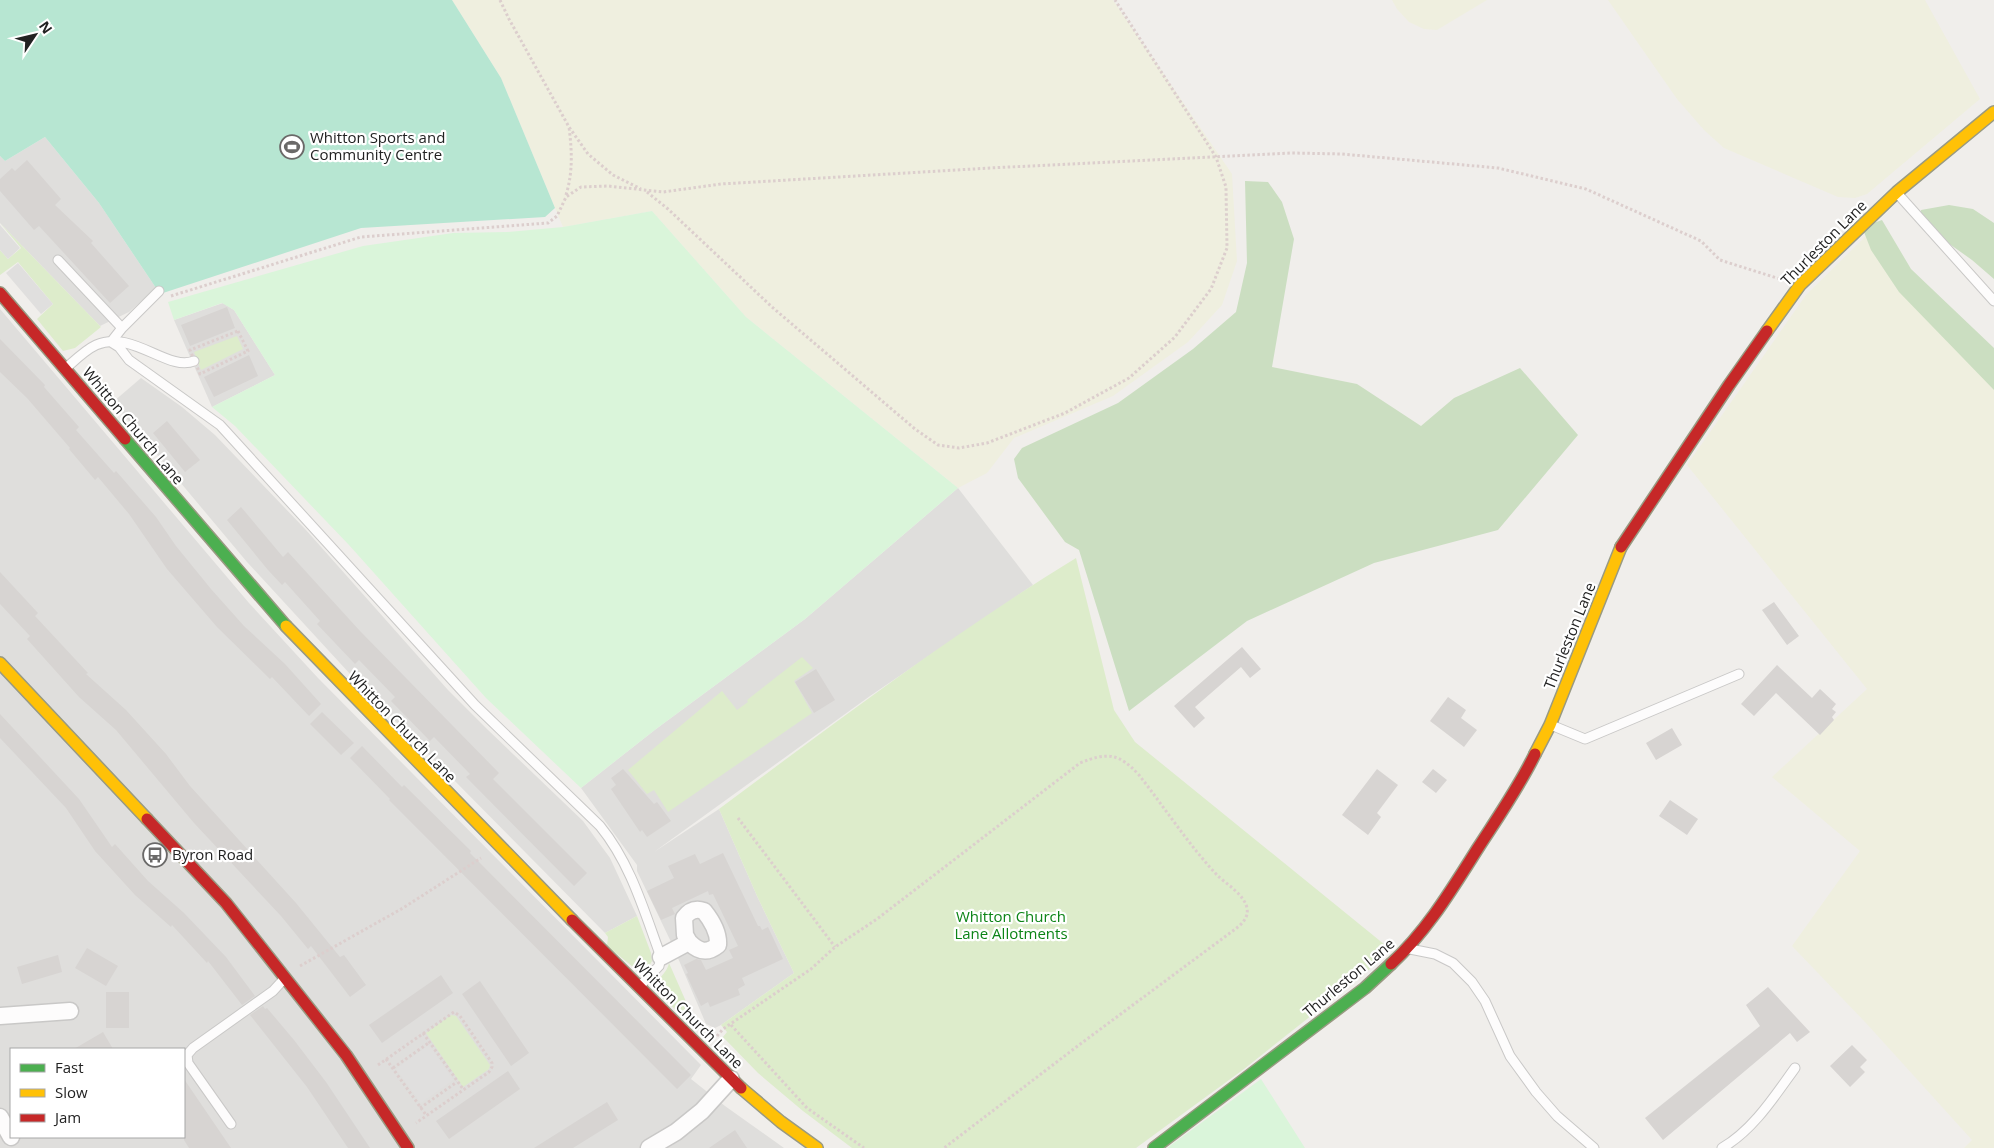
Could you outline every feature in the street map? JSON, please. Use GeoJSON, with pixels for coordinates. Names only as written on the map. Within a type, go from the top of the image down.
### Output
{"type":"FeatureCollection","features":[{"type":"Feature","properties":{"kind":"street","name":"Thurleston Lane"},"geometry":{"type":"LineString","coordinates":[[1154,1148],[1365,988],[1408,948],[1447,896],[1522,780],[1550,725],[1623,543],[1729,385],[1800,285],[1896,192],[1994,112]]}},
{"type":"Feature","properties":{"kind":"street","name":"Whitton Church Lane"},"geometry":{"type":"LineString","coordinates":[[0,293],[272,612],[355,700],[731,1079],[781,1122],[818,1148]]}},
{"type":"Feature","properties":{"kind":"street"},"geometry":{"type":"LineString","coordinates":[[0,663],[226,903],[286,976],[361,1076],[408,1148]]}},
{"type":"Feature","properties":{"kind":"street"},"geometry":{"type":"LineString","coordinates":[[661,957],[689,942]]}},
{"type":"Feature","properties":{"kind":"street"},"geometry":{"type":"LineString","coordinates":[[0,1016],[70,1011]]}},
{"type":"Feature","properties":{"kind":"street"},"geometry":{"type":"LineString","coordinates":[[649,1148],[676,1132],[702,1111],[731,1079]]}},
{"type":"Feature","properties":{"kind":"street"},"geometry":{"type":"LineString","coordinates":[[0,1117],[10,1135]]}},
{"type":"Feature","properties":{"kind":"lane"},"geometry":{"type":"LineString","coordinates":[[1896,192],[1994,301]]}},
{"type":"Feature","properties":{"kind":"lane"},"geometry":{"type":"LineString","coordinates":[[58,260],[122,328]]}},
{"type":"Feature","properties":{"kind":"lane"},"geometry":{"type":"LineString","coordinates":[[111,342],[122,328],[159,291]]}},
{"type":"Feature","properties":{"kind":"lane"},"geometry":{"type":"LineString","coordinates":[[111,342],[129,360],[220,425],[476,705],[600,826],[615,845],[629,872],[661,957],[659,966],[639,986]]}},
{"type":"Feature","properties":{"kind":"lane"},"geometry":{"type":"LineString","coordinates":[[64,369],[95,346],[111,342],[129,343],[178,362],[194,361]]}},
{"type":"Feature","properties":{"kind":"lane"},"geometry":{"type":"LineString","coordinates":[[1550,725],[1585,739],[1739,674]]}},
{"type":"Feature","properties":{"kind":"lane"},"geometry":{"type":"LineString","coordinates":[[1408,948],[1435,954],[1453,963],[1472,982],[1485,1001],[1510,1056],[1536,1092],[1557,1116],[1594,1148]]}},
{"type":"Feature","properties":{"kind":"lane"},"geometry":{"type":"LineString","coordinates":[[232,1124],[188,1063],[187,1056],[193,1048],[273,990],[286,976]]}},
{"type":"Feature","properties":{"kind":"lane"},"geometry":{"type":"LineString","coordinates":[[1722,1148],[1738,1138],[1773,1099],[1795,1068]]}},
{"type":"Feature","properties":{"kind":"path"},"geometry":{"type":"LineString","coordinates":[[500,0],[569,127],[588,154],[613,175],[646,191],[668,209],[772,307],[915,429],[938,445],[959,448],[987,443],[1065,413],[1128,378],[1175,338],[1211,289],[1228,248],[1226,188],[1216,157],[1114,0]]}},
{"type":"Feature","properties":{"kind":"path"},"geometry":{"type":"LineString","coordinates":[[145,305],[361,237],[548,222],[557,216],[566,197],[571,178],[572,155],[569,127]]}},
{"type":"Feature","properties":{"kind":"path"},"geometry":{"type":"LineString","coordinates":[[566,197],[581,187],[608,186],[663,192],[740,182],[1292,153],[1342,154],[1498,168],[1586,189],[1701,241],[1720,260],[1800,285]]}},
{"type":"Feature","properties":{"kind":"path"},"geometry":{"type":"LineString","coordinates":[[238,330],[248,351],[200,374],[194,361],[190,350],[238,330]]}},
{"type":"Feature","properties":{"kind":"path"},"geometry":{"type":"LineString","coordinates":[[864,1148],[807,1108],[731,1025],[811,969],[835,947],[877,919],[1080,763],[1094,757],[1108,755],[1120,758],[1130,765],[1202,858],[1243,900],[1247,909],[1246,917],[1243,923],[1234,930],[1079,1044],[944,1148]]}},
{"type":"Feature","properties":{"kind":"path"},"geometry":{"type":"LineString","coordinates":[[738,818],[835,947]]}},
{"type":"Feature","properties":{"kind":"path"},"geometry":{"type":"LineString","coordinates":[[286,976],[403,908],[481,858],[497,845]]}},
{"type":"Feature","properties":{"kind":"path"},"geometry":{"type":"LineString","coordinates":[[361,1076],[452,1012],[460,1016],[493,1066],[489,1072],[399,1134]]}},
{"type":"Feature","properties":{"kind":"path"},"geometry":{"type":"LineString","coordinates":[[423,1033],[463,1090]]}},
{"type":"Feature","properties":{"kind":"path"},"geometry":{"type":"LineString","coordinates":[[393,1068],[430,1042]]}},
{"type":"Feature","properties":{"kind":"path"},"geometry":{"type":"LineString","coordinates":[[386,1059],[426,1116]]}},
{"type":"Feature","properties":{"kind":"path"},"geometry":{"type":"LineString","coordinates":[[420,1108],[458,1082]]}},
{"type":"Feature","properties":{"kind":"shaded area"},"geometry":{"type":"Polygon","coordinates":[[[45,137],[99,203],[156,288],[129,312],[100,326],[0,223],[0,156],[5,161],[45,137]]]}},
{"type":"Feature","properties":{"kind":"shaded area"},"geometry":{"type":"Polygon","coordinates":[[[0,225],[20,248],[8,259],[0,250],[0,225]]]}},
{"type":"Feature","properties":{"kind":"shaded area"},"geometry":{"type":"Polygon","coordinates":[[[18,263],[53,304],[41,314],[6,273],[18,263]]]}},
{"type":"Feature","properties":{"kind":"shaded area"},"geometry":{"type":"Polygon","coordinates":[[[223,303],[234,310],[275,375],[212,407],[174,320],[223,303]]]}},
{"type":"Feature","properties":{"kind":"shaded area"},"geometry":{"type":"Polygon","coordinates":[[[0,309],[249,603],[318,678],[701,1065],[691,1079],[784,1148],[0,1148],[0,309]]]}},
{"type":"Feature","properties":{"kind":"shaded area"},"geometry":{"type":"Polygon","coordinates":[[[141,378],[182,407],[215,435],[306,530],[448,690],[583,821],[610,858],[637,916],[605,933],[362,687],[247,562],[113,402],[141,378]]]}},
{"type":"Feature","properties":{"kind":"shaded area"},"geometry":{"type":"Polygon","coordinates":[[[958,488],[1033,585],[870,696],[654,852],[719,809],[757,896],[794,973],[721,1025],[715,1028],[706,1024],[672,944],[637,871],[637,865],[581,788],[656,729],[805,619],[958,488]]]}},
{"type":"Feature","properties":{"kind":"shaded area"},"geometry":{"type":"Polygon","coordinates":[[[429,1045],[453,1080],[421,1103],[396,1069],[429,1045]]]}},
{"type":"Feature","properties":{"kind":"green space","name":"Whitton Sports and Community Centre"},"geometry":{"type":"Polygon","coordinates":[[[0,0],[452,0],[501,78],[555,208],[545,217],[361,228],[163,293],[156,288],[99,203],[45,137],[5,161],[0,156],[0,0]]]}},
{"type":"Feature","properties":{"kind":"green space"},"geometry":{"type":"Polygon","coordinates":[[[452,0],[1113,0],[1232,174],[1237,261],[1222,305],[1188,342],[1113,396],[1014,438],[987,473],[958,488],[746,317],[652,211],[563,227],[501,78],[452,0]]]}},
{"type":"Feature","properties":{"kind":"green space"},"geometry":{"type":"Polygon","coordinates":[[[1392,0],[1487,0],[1437,30],[1424,29],[1409,22],[1397,9],[1392,0]]]}},
{"type":"Feature","properties":{"kind":"green space"},"geometry":{"type":"Polygon","coordinates":[[[1608,0],[1925,0],[1980,99],[1867,194],[1855,198],[1838,197],[1724,148],[1704,130],[1677,99],[1608,0]]]}},
{"type":"Feature","properties":{"kind":"green space"},"geometry":{"type":"Polygon","coordinates":[[[1245,181],[1268,182],[1282,202],[1294,239],[1272,367],[1357,384],[1421,426],[1454,398],[1520,368],[1578,435],[1498,530],[1374,563],[1247,621],[1129,711],[1079,550],[1065,542],[1018,478],[1014,459],[1022,448],[1118,403],[1193,349],[1236,312],[1247,263],[1245,181]]]}},
{"type":"Feature","properties":{"kind":"green space"},"geometry":{"type":"Polygon","coordinates":[[[1949,205],[1973,209],[1994,223],[1994,279],[1972,260],[1927,228],[1920,218],[1921,210],[1949,205]]]}},
{"type":"Feature","properties":{"kind":"green space"},"geometry":{"type":"Polygon","coordinates":[[[652,211],[746,317],[958,488],[805,619],[656,729],[581,788],[486,698],[349,545],[235,426],[212,407],[275,375],[234,310],[222,303],[174,320],[168,302],[363,246],[453,233],[507,232],[563,227],[652,211]]]}},
{"type":"Feature","properties":{"kind":"green space"},"geometry":{"type":"Polygon","coordinates":[[[1882,220],[1911,269],[1994,348],[1994,390],[1899,292],[1871,250],[1862,227],[1882,220]]]}},
{"type":"Feature","properties":{"kind":"green space"},"geometry":{"type":"Polygon","coordinates":[[[0,223],[101,327],[75,348],[63,351],[37,319],[53,304],[18,262],[0,275],[0,250],[8,259],[21,248],[0,223]]]}},
{"type":"Feature","properties":{"kind":"green space"},"geometry":{"type":"Polygon","coordinates":[[[1869,233],[1994,362],[1994,1148],[1964,1148],[1972,1140],[1866,1023],[1792,946],[1860,851],[1772,777],[1867,689],[1687,465],[1806,295],[1869,233]]]}},
{"type":"Feature","properties":{"kind":"green space"},"geometry":{"type":"Polygon","coordinates":[[[237,336],[243,349],[201,370],[194,352],[237,336]]]}},
{"type":"Feature","properties":{"kind":"green space","name":"Whitton Church Lane Allotments"},"geometry":{"type":"Polygon","coordinates":[[[1076,558],[1114,710],[1135,742],[1390,949],[1370,969],[1244,1069],[1136,1148],[852,1148],[803,1111],[758,1073],[723,1037],[727,1032],[721,1025],[794,973],[757,896],[719,809],[939,648],[1076,558]]]}},
{"type":"Feature","properties":{"kind":"green space"},"geometry":{"type":"Polygon","coordinates":[[[802,657],[813,668],[794,681],[812,713],[668,812],[654,790],[647,794],[628,770],[722,691],[737,710],[802,657]]]}},
{"type":"Feature","properties":{"kind":"green space"},"geometry":{"type":"Polygon","coordinates":[[[637,916],[651,953],[652,961],[648,968],[638,971],[607,946],[608,937],[605,933],[637,916]]]}},
{"type":"Feature","properties":{"kind":"green space"},"geometry":{"type":"Polygon","coordinates":[[[669,963],[699,1031],[656,992],[659,979],[666,971],[669,963]]]}},
{"type":"Feature","properties":{"kind":"green space"},"geometry":{"type":"Polygon","coordinates":[[[451,1015],[456,1016],[490,1065],[489,1069],[463,1087],[426,1033],[451,1015]]]}},
{"type":"Feature","properties":{"kind":"green space"},"geometry":{"type":"Polygon","coordinates":[[[1261,1079],[1305,1148],[1167,1148],[1261,1079]]]}},
{"type":"Feature","properties":{"kind":"building"},"geometry":{"type":"Polygon","coordinates":[[[27,160],[61,199],[55,205],[93,241],[91,243],[129,286],[110,303],[39,226],[34,230],[0,191],[0,179],[12,168],[15,171],[27,160]]]}},
{"type":"Feature","properties":{"kind":"building"},"geometry":{"type":"Polygon","coordinates":[[[227,307],[235,328],[190,346],[181,325],[227,307]]]}},
{"type":"Feature","properties":{"kind":"building"},"geometry":{"type":"Polygon","coordinates":[[[0,339],[45,385],[44,387],[79,427],[76,430],[114,473],[116,471],[156,517],[176,546],[211,589],[244,626],[285,664],[321,704],[309,716],[272,677],[270,679],[217,627],[167,569],[129,514],[98,477],[95,480],[27,398],[0,372],[0,339]]]}},
{"type":"Feature","properties":{"kind":"building"},"geometry":{"type":"Polygon","coordinates":[[[249,355],[258,376],[214,397],[204,377],[249,355]]]}},
{"type":"Feature","properties":{"kind":"building"},"geometry":{"type":"Polygon","coordinates":[[[167,421],[200,460],[185,472],[153,433],[167,421]]]}},
{"type":"Feature","properties":{"kind":"building"},"geometry":{"type":"Polygon","coordinates":[[[241,507],[283,557],[288,552],[360,631],[499,773],[493,779],[587,873],[574,886],[466,777],[470,774],[434,737],[430,741],[391,701],[395,697],[359,660],[355,664],[335,643],[317,624],[320,621],[285,582],[282,585],[268,570],[227,520],[241,507]]]}},
{"type":"Feature","properties":{"kind":"building"},"geometry":{"type":"Polygon","coordinates":[[[0,572],[38,613],[35,616],[88,673],[86,674],[126,710],[166,754],[190,786],[296,903],[340,957],[344,955],[366,985],[350,997],[311,946],[308,949],[281,916],[194,823],[116,730],[79,697],[27,639],[30,636],[0,604],[0,572]]]}},
{"type":"Feature","properties":{"kind":"building"},"geometry":{"type":"Polygon","coordinates":[[[1774,602],[1799,636],[1787,645],[1762,610],[1774,602]]]}},
{"type":"Feature","properties":{"kind":"building"},"geometry":{"type":"Polygon","coordinates":[[[1242,647],[1261,669],[1250,678],[1241,667],[1195,707],[1205,718],[1194,728],[1174,706],[1242,647]]]}},
{"type":"Feature","properties":{"kind":"building"},"geometry":{"type":"Polygon","coordinates":[[[1777,665],[1812,698],[1820,689],[1836,704],[1832,709],[1836,712],[1832,717],[1834,720],[1820,735],[1776,693],[1754,716],[1741,704],[1777,665]]]}},
{"type":"Feature","properties":{"kind":"building"},"geometry":{"type":"Polygon","coordinates":[[[816,669],[835,700],[814,713],[795,682],[816,669]]]}},
{"type":"Feature","properties":{"kind":"building"},"geometry":{"type":"Polygon","coordinates":[[[1448,697],[1466,710],[1461,718],[1477,730],[1464,747],[1430,721],[1448,697]]]}},
{"type":"Feature","properties":{"kind":"building"},"geometry":{"type":"Polygon","coordinates":[[[322,712],[354,743],[341,755],[310,724],[322,712]]]}},
{"type":"Feature","properties":{"kind":"building"},"geometry":{"type":"Polygon","coordinates":[[[0,714],[79,799],[112,847],[115,844],[148,881],[184,913],[226,957],[255,996],[242,1005],[208,961],[207,963],[172,925],[171,927],[135,895],[95,851],[66,808],[0,738],[0,714]]]}},
{"type":"Feature","properties":{"kind":"building"},"geometry":{"type":"Polygon","coordinates":[[[1672,728],[1682,745],[1656,760],[1646,743],[1672,728]]]}},
{"type":"Feature","properties":{"kind":"building"},"geometry":{"type":"Polygon","coordinates":[[[362,746],[402,787],[404,785],[471,851],[470,853],[691,1075],[677,1089],[389,800],[350,758],[362,746]]]}},
{"type":"Feature","properties":{"kind":"building"},"geometry":{"type":"Polygon","coordinates":[[[623,769],[654,804],[657,802],[671,821],[647,837],[642,830],[640,832],[611,789],[616,785],[611,778],[623,769]]]}},
{"type":"Feature","properties":{"kind":"building"},"geometry":{"type":"Polygon","coordinates":[[[1377,769],[1398,785],[1377,813],[1381,817],[1368,835],[1342,815],[1377,769]]]}},
{"type":"Feature","properties":{"kind":"building"},"geometry":{"type":"Polygon","coordinates":[[[1433,769],[1447,780],[1436,793],[1422,782],[1433,769]]]}},
{"type":"Feature","properties":{"kind":"building"},"geometry":{"type":"Polygon","coordinates":[[[1670,800],[1698,819],[1687,835],[1659,816],[1670,800]]]}},
{"type":"Feature","properties":{"kind":"building"},"geometry":{"type":"Polygon","coordinates":[[[723,853],[758,926],[762,930],[768,927],[783,959],[742,978],[745,985],[738,989],[740,995],[710,1007],[708,1002],[701,1006],[686,974],[688,973],[684,965],[696,959],[701,960],[706,970],[733,958],[729,950],[738,946],[713,894],[709,895],[708,891],[672,908],[675,914],[661,920],[647,891],[674,878],[668,866],[695,854],[700,864],[723,853]]]}},
{"type":"Feature","properties":{"kind":"building"},"geometry":{"type":"Polygon","coordinates":[[[87,948],[118,966],[106,986],[75,968],[87,948]]]}},
{"type":"Feature","properties":{"kind":"building"},"geometry":{"type":"Polygon","coordinates":[[[58,955],[62,972],[22,984],[17,967],[58,955]]]}},
{"type":"Feature","properties":{"kind":"building"},"geometry":{"type":"Polygon","coordinates":[[[441,975],[453,993],[382,1043],[369,1025],[441,975]]]}},
{"type":"Feature","properties":{"kind":"building"},"geometry":{"type":"Polygon","coordinates":[[[480,981],[529,1053],[511,1066],[462,994],[480,981]]]}},
{"type":"Feature","properties":{"kind":"building"},"geometry":{"type":"Polygon","coordinates":[[[1768,987],[1810,1032],[1797,1042],[1790,1033],[1663,1140],[1645,1118],[1760,1026],[1746,1005],[1768,987]]]}},
{"type":"Feature","properties":{"kind":"building"},"geometry":{"type":"Polygon","coordinates":[[[106,992],[129,992],[129,1028],[106,1028],[106,992]]]}},
{"type":"Feature","properties":{"kind":"building"},"geometry":{"type":"Polygon","coordinates":[[[263,1006],[265,1009],[267,1008],[294,1040],[326,1082],[370,1148],[348,1148],[307,1087],[250,1015],[263,1006]]]}},
{"type":"Feature","properties":{"kind":"building"},"geometry":{"type":"Polygon","coordinates":[[[103,1032],[112,1048],[76,1048],[103,1032]]]}},
{"type":"Feature","properties":{"kind":"building"},"geometry":{"type":"Polygon","coordinates":[[[1852,1045],[1867,1060],[1860,1067],[1865,1072],[1850,1087],[1830,1066],[1852,1045]]]}},
{"type":"Feature","properties":{"kind":"building"},"geometry":{"type":"Polygon","coordinates":[[[508,1071],[520,1089],[449,1139],[436,1121],[508,1071]]]}},
{"type":"Feature","properties":{"kind":"building"},"geometry":{"type":"Polygon","coordinates":[[[185,1080],[231,1148],[189,1148],[184,1140],[185,1080]]]}},
{"type":"Feature","properties":{"kind":"building"},"geometry":{"type":"Polygon","coordinates":[[[607,1102],[618,1120],[573,1148],[534,1148],[607,1102]]]}},
{"type":"Feature","properties":{"kind":"building"},"geometry":{"type":"Polygon","coordinates":[[[735,1130],[747,1148],[709,1148],[735,1130]]]}},
{"type":"Feature","properties":{"kind":"traffic: fast"},"geometry":{"type":"LineString","coordinates":[[125,439],[286,626]]}},
{"type":"Feature","properties":{"kind":"traffic: fast"},"geometry":{"type":"LineString","coordinates":[[1154,1148],[1365,988],[1391,964]]}},
{"type":"Feature","properties":{"kind":"traffic: slow"},"geometry":{"type":"LineString","coordinates":[[1767,331],[1800,285],[1897,192],[1994,112]]}},
{"type":"Feature","properties":{"kind":"traffic: slow"},"geometry":{"type":"LineString","coordinates":[[1535,754],[1550,725],[1621,547]]}},
{"type":"Feature","properties":{"kind":"traffic: slow"},"geometry":{"type":"LineString","coordinates":[[286,626],[572,920]]}},
{"type":"Feature","properties":{"kind":"traffic: slow"},"geometry":{"type":"LineString","coordinates":[[0,663],[147,819]]}},
{"type":"Feature","properties":{"kind":"traffic: slow"},"geometry":{"type":"LineString","coordinates":[[741,1088],[781,1122],[817,1148]]}},
{"type":"Feature","properties":{"kind":"traffic: jam"},"geometry":{"type":"LineString","coordinates":[[0,293],[125,439]]}},
{"type":"Feature","properties":{"kind":"traffic: jam"},"geometry":{"type":"LineString","coordinates":[[1621,547],[1767,331]]}},
{"type":"Feature","properties":{"kind":"traffic: jam"},"geometry":{"type":"LineString","coordinates":[[1391,964],[1416,938],[1449,894],[1508,802],[1535,754]]}},
{"type":"Feature","properties":{"kind":"traffic: jam"},"geometry":{"type":"LineString","coordinates":[[147,819],[226,903],[346,1055],[408,1148]]}},
{"type":"Feature","properties":{"kind":"traffic: jam"},"geometry":{"type":"LineString","coordinates":[[572,920],[741,1088]]}},
{"type":"Feature","properties":{"kind":"place","name":"Whitton Sports and Community Centre"},"geometry":{"type":"Point","coordinates":[292,147]}},
{"type":"Feature","properties":{"kind":"place","name":"Byron Road"},"geometry":{"type":"Point","coordinates":[155,855]}}]}
